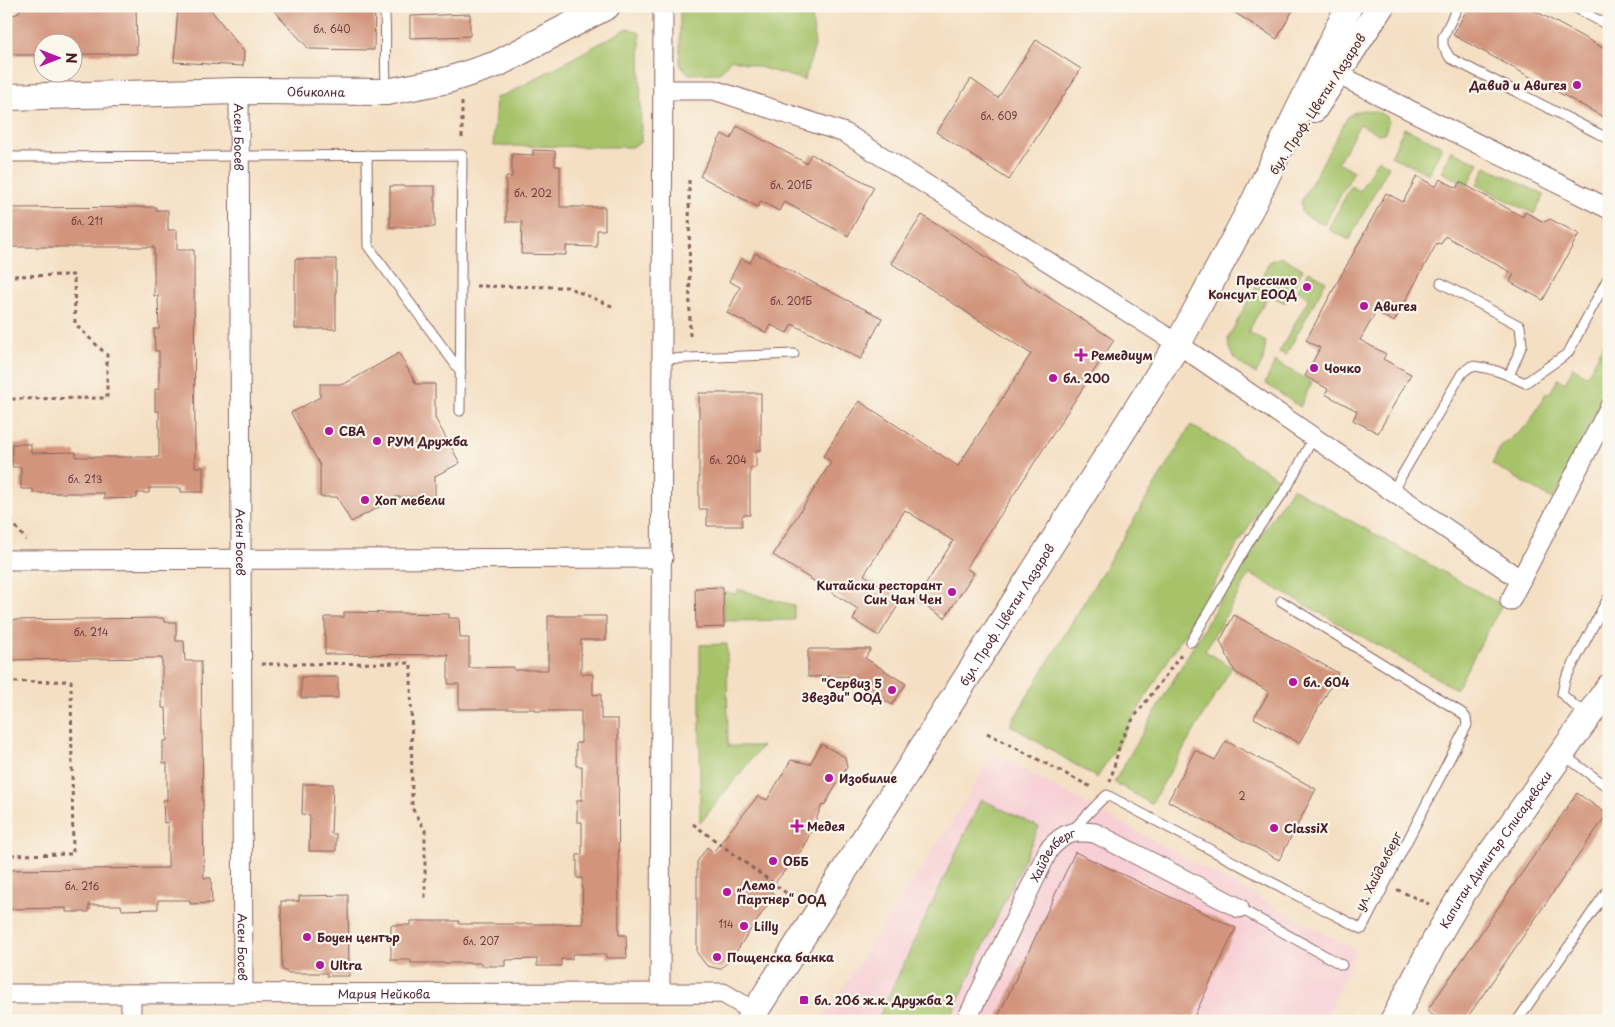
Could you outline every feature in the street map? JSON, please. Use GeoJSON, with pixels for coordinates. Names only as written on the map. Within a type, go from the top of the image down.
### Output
{"type":"FeatureCollection","features":[{"type":"Feature","properties":{"kind":"main road","name":"Обиколна"},"geometry":{"type":"LineString","coordinates":[[6,96],[239,91],[387,92],[448,80],[497,64],[607,6]]}},
{"type":"Feature","properties":{"kind":"main road","name":"бул. Проф. Цветан Лазаров"},"geometry":{"type":"LineString","coordinates":[[752,1016],[1178,344],[1254,202],[1349,6]]}},
{"type":"Feature","properties":{"kind":"main road","name":"бул. Проф. Цветан Лазаров"},"geometry":{"type":"LineString","coordinates":[[1254,202],[1381,6]]}},
{"type":"Feature","properties":{"kind":"main road","name":"Капитан Димитър Списаревски"},"geometry":{"type":"LineString","coordinates":[[1393,1021],[1438,935],[1464,892],[1609,687]]}},
{"type":"Feature","properties":{"kind":"street"},"geometry":{"type":"LineString","coordinates":[[660,993],[663,558],[663,6]]}},
{"type":"Feature","properties":{"kind":"street"},"geometry":{"type":"LineString","coordinates":[[1337,74],[1607,203]]}},
{"type":"Feature","properties":{"kind":"street"},"geometry":{"type":"LineString","coordinates":[[663,90],[714,90],[845,133],[1178,344],[1521,580]]}},
{"type":"Feature","properties":{"kind":"street","name":"Асен Босев"},"geometry":{"type":"LineString","coordinates":[[239,91],[243,993]]}},
{"type":"Feature","properties":{"kind":"street"},"geometry":{"type":"LineString","coordinates":[[1510,601],[1609,408]]}},
{"type":"Feature","properties":{"kind":"street"},"geometry":{"type":"LineString","coordinates":[[6,560],[663,558]]}},
{"type":"Feature","properties":{"kind":"street","name":"Хайделберг"},"geometry":{"type":"LineString","coordinates":[[966,1021],[1049,849],[1059,837],[1071,832],[1095,833],[1239,908]]}},
{"type":"Feature","properties":{"kind":"street","name":"Мария Нейкова"},"geometry":{"type":"LineString","coordinates":[[6,994],[723,993],[752,1016]]}},
{"type":"Feature","properties":{"kind":"street"},"geometry":{"type":"LineString","coordinates":[[131,994],[131,1021]]}},
{"type":"Feature","properties":{"kind":"lane"},"geometry":{"type":"LineString","coordinates":[[384,6],[386,20],[384,72],[387,92]]}},
{"type":"Feature","properties":{"kind":"lane"},"geometry":{"type":"LineString","coordinates":[[1458,6],[1443,37],[1444,46],[1450,58],[1609,139]]}},
{"type":"Feature","properties":{"kind":"lane"},"geometry":{"type":"LineString","coordinates":[[1572,6],[1609,26]]}},
{"type":"Feature","properties":{"kind":"lane"},"geometry":{"type":"LineString","coordinates":[[367,155],[368,246],[461,372]]}},
{"type":"Feature","properties":{"kind":"lane"},"geometry":{"type":"LineString","coordinates":[[6,157],[462,155],[460,411]]}},
{"type":"Feature","properties":{"kind":"lane"},"geometry":{"type":"LineString","coordinates":[[1392,492],[1462,373],[1472,366],[1484,366],[1525,383],[1568,354],[1609,276]]}},
{"type":"Feature","properties":{"kind":"lane"},"geometry":{"type":"LineString","coordinates":[[1441,284],[1520,326],[1522,344],[1509,376]]}},
{"type":"Feature","properties":{"kind":"lane"},"geometry":{"type":"LineString","coordinates":[[662,359],[794,354]]}},
{"type":"Feature","properties":{"kind":"lane"},"geometry":{"type":"LineString","coordinates":[[1190,642],[1250,540],[1288,486],[1313,438]]}},
{"type":"Feature","properties":{"kind":"lane"},"geometry":{"type":"LineString","coordinates":[[1589,715],[1562,694],[1564,680],[1609,596]]}},
{"type":"Feature","properties":{"kind":"lane","name":"ул. Хайделберг"},"geometry":{"type":"LineString","coordinates":[[1107,795],[1362,929],[1467,725],[1466,718],[1462,713],[1281,601]]}},
{"type":"Feature","properties":{"kind":"lane"},"geometry":{"type":"LineString","coordinates":[[1562,754],[1609,788]]}},
{"type":"Feature","properties":{"kind":"lane"},"geometry":{"type":"LineString","coordinates":[[1071,832],[1107,795]]}},
{"type":"Feature","properties":{"kind":"lane"},"geometry":{"type":"LineString","coordinates":[[1517,1021],[1609,888]]}},
{"type":"Feature","properties":{"kind":"lane"},"geometry":{"type":"LineString","coordinates":[[1239,908],[1342,965]]}},
{"type":"Feature","properties":{"kind":"path"},"geometry":{"type":"LineString","coordinates":[[462,102],[462,155]]}},
{"type":"Feature","properties":{"kind":"path"},"geometry":{"type":"LineString","coordinates":[[689,180],[690,338]]}},
{"type":"Feature","properties":{"kind":"path"},"geometry":{"type":"LineString","coordinates":[[6,276],[74,275],[75,324],[107,355],[107,398],[6,399]]}},
{"type":"Feature","properties":{"kind":"path"},"geometry":{"type":"LineString","coordinates":[[461,286],[567,287],[614,308]]}},
{"type":"Feature","properties":{"kind":"path"},"geometry":{"type":"LineString","coordinates":[[6,514],[41,560]]}},
{"type":"Feature","properties":{"kind":"path"},"geometry":{"type":"LineString","coordinates":[[987,733],[1107,795],[1121,740],[1190,642]]}},
{"type":"Feature","properties":{"kind":"path"},"geometry":{"type":"LineString","coordinates":[[242,664],[411,664],[412,808],[425,830],[425,900]]}},
{"type":"Feature","properties":{"kind":"path"},"geometry":{"type":"LineString","coordinates":[[6,682],[71,681],[74,854],[6,855]]}},
{"type":"Feature","properties":{"kind":"path"},"geometry":{"type":"LineString","coordinates":[[693,824],[789,895]]}},
{"type":"Feature","properties":{"kind":"path"},"geometry":{"type":"LineString","coordinates":[[1398,890],[1429,904]]}},
{"type":"Feature","properties":{"kind":"shaded area"},"geometry":{"type":"Polygon","coordinates":[[[993,753],[1356,951],[1325,1021],[821,1021],[966,800],[993,753]]]}},
{"type":"Feature","properties":{"kind":"green space"},"geometry":{"type":"Polygon","coordinates":[[[681,6],[811,6],[815,46],[804,80],[731,59],[720,73],[689,74],[680,65],[681,6]]]}},
{"type":"Feature","properties":{"kind":"green space"},"geometry":{"type":"Polygon","coordinates":[[[628,28],[640,33],[641,142],[632,147],[493,146],[496,98],[511,92],[628,28]]]}},
{"type":"Feature","properties":{"kind":"green space"},"geometry":{"type":"Polygon","coordinates":[[[1363,110],[1378,112],[1387,117],[1389,120],[1385,133],[1378,134],[1360,124],[1338,162],[1354,171],[1324,225],[1302,213],[1301,202],[1347,118],[1353,113],[1363,110]]]}},
{"type":"Feature","properties":{"kind":"green space"},"geometry":{"type":"Polygon","coordinates":[[[1404,128],[1442,146],[1429,174],[1391,156],[1404,128]]]}},
{"type":"Feature","properties":{"kind":"green space"},"geometry":{"type":"Polygon","coordinates":[[[1451,150],[1479,163],[1468,185],[1441,172],[1451,150]]]}},
{"type":"Feature","properties":{"kind":"green space"},"geometry":{"type":"Polygon","coordinates":[[[1378,159],[1389,166],[1349,240],[1328,229],[1351,186],[1360,191],[1378,159]]]}},
{"type":"Feature","properties":{"kind":"green space"},"geometry":{"type":"Polygon","coordinates":[[[1486,166],[1544,195],[1534,214],[1477,185],[1486,166]]]}},
{"type":"Feature","properties":{"kind":"green space"},"geometry":{"type":"Polygon","coordinates":[[[1282,257],[1303,269],[1285,303],[1269,294],[1248,332],[1266,342],[1263,361],[1256,374],[1236,360],[1230,352],[1228,338],[1270,261],[1282,257]]]}},
{"type":"Feature","properties":{"kind":"green space"},"geometry":{"type":"Polygon","coordinates":[[[1309,271],[1326,281],[1286,355],[1279,352],[1309,298],[1297,291],[1309,271]]]}},
{"type":"Feature","properties":{"kind":"green space"},"geometry":{"type":"Polygon","coordinates":[[[1609,334],[1609,384],[1554,500],[1492,464],[1501,446],[1528,425],[1546,393],[1550,393],[1558,379],[1565,383],[1573,367],[1587,376],[1609,334]]]}},
{"type":"Feature","properties":{"kind":"green space"},"geometry":{"type":"Polygon","coordinates":[[[1275,362],[1312,382],[1300,407],[1265,383],[1275,362]]]}},
{"type":"Feature","properties":{"kind":"green space"},"geometry":{"type":"Polygon","coordinates":[[[1191,425],[1278,478],[1097,778],[1010,725],[1191,425]]]}},
{"type":"Feature","properties":{"kind":"green space"},"geometry":{"type":"Polygon","coordinates":[[[1292,488],[1502,605],[1456,689],[1250,574],[1205,651],[1232,667],[1151,804],[1114,782],[1239,568],[1292,488]]]}},
{"type":"Feature","properties":{"kind":"green space"},"geometry":{"type":"Polygon","coordinates":[[[738,589],[794,605],[794,620],[724,621],[723,591],[736,594],[738,589]]]}},
{"type":"Feature","properties":{"kind":"green space"},"geometry":{"type":"Polygon","coordinates":[[[727,644],[728,746],[762,746],[700,823],[700,645],[727,644]]]}},
{"type":"Feature","properties":{"kind":"green space"},"geometry":{"type":"Polygon","coordinates":[[[981,799],[1039,827],[949,1021],[877,1021],[981,799]]]}},
{"type":"Feature","properties":{"kind":"building"},"geometry":{"type":"Polygon","coordinates":[[[23,6],[136,6],[137,54],[82,54],[82,32],[32,32],[32,55],[6,53],[6,16],[17,14],[23,6]]]}},
{"type":"Feature","properties":{"kind":"building"},"geometry":{"type":"Polygon","coordinates":[[[178,6],[208,6],[244,52],[243,66],[174,62],[178,6]]]}},
{"type":"Feature","properties":{"kind":"building"},"geometry":{"type":"Polygon","coordinates":[[[270,6],[375,6],[374,50],[309,49],[270,6]]]}},
{"type":"Feature","properties":{"kind":"building"},"geometry":{"type":"Polygon","coordinates":[[[1224,6],[1295,6],[1277,39],[1224,6]]]}},
{"type":"Feature","properties":{"kind":"building","name":"Давид и Авигея"},"geometry":{"type":"Polygon","coordinates":[[[1469,6],[1526,6],[1609,51],[1609,120],[1453,35],[1469,6]]]}},
{"type":"Feature","properties":{"kind":"building"},"geometry":{"type":"Polygon","coordinates":[[[470,14],[470,36],[410,38],[410,16],[470,14]]]}},
{"type":"Feature","properties":{"kind":"building"},"geometry":{"type":"Polygon","coordinates":[[[1036,40],[1081,69],[1009,180],[936,132],[971,79],[998,98],[1036,40]]]}},
{"type":"Feature","properties":{"kind":"building"},"geometry":{"type":"Polygon","coordinates":[[[737,126],[806,163],[811,154],[874,187],[848,236],[784,202],[779,211],[761,201],[758,207],[700,176],[722,134],[731,139],[737,126]]]}},
{"type":"Feature","properties":{"kind":"building"},"geometry":{"type":"Polygon","coordinates":[[[533,150],[555,151],[555,166],[560,166],[560,207],[605,207],[605,230],[597,230],[597,247],[566,246],[566,255],[521,254],[522,222],[506,222],[506,177],[512,177],[512,154],[533,155],[533,150]]]}},
{"type":"Feature","properties":{"kind":"building","name":"Авигея"},"geometry":{"type":"Polygon","coordinates":[[[1417,176],[1436,187],[1440,179],[1457,188],[1460,182],[1523,217],[1525,212],[1544,222],[1550,219],[1579,234],[1543,300],[1510,282],[1514,274],[1445,236],[1441,244],[1437,243],[1394,322],[1376,312],[1360,340],[1386,354],[1383,359],[1411,374],[1378,433],[1353,420],[1357,411],[1325,394],[1328,389],[1305,376],[1320,348],[1306,340],[1386,193],[1403,202],[1417,176]]]}},
{"type":"Feature","properties":{"kind":"building"},"geometry":{"type":"Polygon","coordinates":[[[390,186],[435,186],[435,227],[390,227],[390,186]]]}},
{"type":"Feature","properties":{"kind":"building"},"geometry":{"type":"Polygon","coordinates":[[[156,207],[156,210],[168,210],[168,230],[177,230],[177,250],[194,250],[195,467],[203,467],[203,492],[181,492],[181,488],[149,488],[149,493],[137,493],[137,498],[104,499],[104,493],[33,493],[33,489],[21,489],[21,467],[12,467],[12,444],[31,444],[31,453],[76,452],[76,457],[159,457],[159,411],[155,411],[155,389],[159,389],[159,351],[155,351],[154,329],[159,329],[158,296],[154,296],[154,247],[12,247],[12,242],[6,242],[6,208],[156,207]]]}},
{"type":"Feature","properties":{"kind":"building","name":"бл. 200"},"geometry":{"type":"Polygon","coordinates":[[[922,215],[1114,340],[966,568],[974,573],[945,618],[916,600],[953,541],[905,510],[864,575],[902,599],[879,636],[853,620],[858,609],[773,555],[831,462],[823,456],[859,401],[958,466],[1031,354],[891,263],[922,215]]]}},
{"type":"Feature","properties":{"kind":"building"},"geometry":{"type":"Polygon","coordinates":[[[755,253],[882,318],[861,359],[792,324],[787,333],[771,325],[767,333],[727,313],[740,287],[729,281],[741,258],[750,263],[755,253]]]}},
{"type":"Feature","properties":{"kind":"building"},"geometry":{"type":"Polygon","coordinates":[[[295,259],[336,259],[336,329],[295,329],[295,259]]]}},
{"type":"Feature","properties":{"kind":"building","name":"РУМ Дружба"},"geometry":{"type":"Polygon","coordinates":[[[399,353],[416,384],[435,384],[435,418],[460,463],[435,476],[435,497],[397,497],[351,522],[337,497],[320,497],[320,465],[291,413],[320,397],[320,384],[344,384],[399,353]]]}},
{"type":"Feature","properties":{"kind":"building"},"geometry":{"type":"Polygon","coordinates":[[[699,393],[761,393],[761,450],[756,450],[756,468],[750,468],[750,515],[742,515],[742,526],[707,526],[707,509],[699,509],[699,393]]]}},
{"type":"Feature","properties":{"kind":"building"},"geometry":{"type":"Polygon","coordinates":[[[723,587],[724,627],[696,628],[695,588],[723,587]]]}},
{"type":"Feature","properties":{"kind":"building"},"geometry":{"type":"Polygon","coordinates":[[[344,612],[449,614],[449,618],[459,618],[460,638],[469,638],[469,668],[514,667],[514,670],[548,670],[548,616],[606,616],[606,640],[581,640],[581,674],[593,674],[593,695],[601,694],[601,719],[618,719],[619,935],[626,935],[627,958],[606,958],[606,954],[572,954],[572,959],[561,959],[561,966],[537,966],[537,959],[505,960],[505,966],[481,966],[481,963],[411,963],[411,960],[391,960],[391,925],[411,925],[411,921],[459,921],[459,924],[583,924],[582,878],[577,878],[577,855],[582,855],[582,822],[577,822],[577,800],[582,800],[582,766],[576,766],[576,743],[581,743],[581,711],[459,709],[459,684],[448,684],[448,655],[325,654],[325,617],[344,617],[344,612]]]}},
{"type":"Feature","properties":{"kind":"building","name":"бл. 604"},"geometry":{"type":"Polygon","coordinates":[[[1234,615],[1338,673],[1299,743],[1254,718],[1269,692],[1235,672],[1220,641],[1234,615]]]}},
{"type":"Feature","properties":{"kind":"building"},"geometry":{"type":"Polygon","coordinates":[[[163,618],[164,622],[176,622],[176,641],[184,641],[185,661],[201,661],[204,878],[211,878],[212,903],[190,904],[190,900],[158,900],[158,909],[122,910],[121,905],[89,905],[89,912],[66,912],[66,908],[6,909],[6,870],[168,868],[168,822],[164,823],[163,800],[167,800],[167,763],[163,763],[163,741],[167,741],[166,708],[162,708],[162,658],[6,660],[6,620],[163,618]]]}},
{"type":"Feature","properties":{"kind":"building"},"geometry":{"type":"Polygon","coordinates":[[[808,649],[871,649],[865,658],[906,684],[892,705],[847,676],[808,677],[808,649]]]}},
{"type":"Feature","properties":{"kind":"building"},"geometry":{"type":"Polygon","coordinates":[[[301,677],[338,677],[338,698],[301,698],[301,677]]]}},
{"type":"Feature","properties":{"kind":"building"},"geometry":{"type":"Polygon","coordinates":[[[1226,741],[1316,789],[1279,860],[1168,801],[1195,750],[1215,760],[1226,741]]]}},
{"type":"Feature","properties":{"kind":"building"},"geometry":{"type":"Polygon","coordinates":[[[821,744],[845,757],[847,767],[824,806],[822,805],[804,847],[769,890],[775,894],[731,959],[720,969],[707,966],[697,953],[697,862],[707,847],[713,852],[758,796],[767,800],[791,760],[810,764],[821,744]]]}},
{"type":"Feature","properties":{"kind":"building"},"geometry":{"type":"Polygon","coordinates":[[[303,784],[333,784],[331,834],[336,834],[336,851],[309,851],[310,815],[302,814],[303,784]]]}},
{"type":"Feature","properties":{"kind":"building"},"geometry":{"type":"Polygon","coordinates":[[[1577,793],[1607,814],[1465,1021],[1441,1021],[1427,1011],[1577,793]]]}},
{"type":"Feature","properties":{"kind":"building"},"geometry":{"type":"Polygon","coordinates":[[[1075,852],[1236,928],[1192,1021],[996,1021],[1075,852]]]}},
{"type":"Feature","properties":{"kind":"building"},"geometry":{"type":"Polygon","coordinates":[[[348,895],[349,976],[327,976],[327,973],[288,973],[282,969],[281,901],[299,901],[299,896],[348,895]]]}},
{"type":"Feature","properties":{"kind":"place","name":"Давид и Авигея"},"geometry":{"type":"Point","coordinates":[1577,85]}},
{"type":"Feature","properties":{"kind":"place","name":"Прессимо Консулт ЕООД"},"geometry":{"type":"Point","coordinates":[1307,287]}},
{"type":"Feature","properties":{"kind":"place","name":"Авигея"},"geometry":{"type":"Point","coordinates":[1364,306]}},
{"type":"Feature","properties":{"kind":"place","name":"Ремедиум"},"geometry":{"type":"Point","coordinates":[1081,355]}},
{"type":"Feature","properties":{"kind":"place","name":"Чочко"},"geometry":{"type":"Point","coordinates":[1314,368]}},
{"type":"Feature","properties":{"kind":"place","name":"бл. 200"},"geometry":{"type":"Point","coordinates":[1053,378]}},
{"type":"Feature","properties":{"kind":"place","name":"CBA"},"geometry":{"type":"Point","coordinates":[329,431]}},
{"type":"Feature","properties":{"kind":"place","name":"РУМ Дружба"},"geometry":{"type":"Point","coordinates":[377,441]}},
{"type":"Feature","properties":{"kind":"place","name":"Хоп мебели"},"geometry":{"type":"Point","coordinates":[365,500]}},
{"type":"Feature","properties":{"kind":"place","name":"Китайски ресторант Син Чан Чен"},"geometry":{"type":"Point","coordinates":[952,592]}},
{"type":"Feature","properties":{"kind":"place","name":"бл. 604"},"geometry":{"type":"Point","coordinates":[1293,682]}},
{"type":"Feature","properties":{"kind":"place","name":"\"Сервиз 5 Звезди\" ООД"},"geometry":{"type":"Point","coordinates":[892,690]}},
{"type":"Feature","properties":{"kind":"place","name":"Изобилие"},"geometry":{"type":"Point","coordinates":[829,778]}},
{"type":"Feature","properties":{"kind":"place","name":"Медея"},"geometry":{"type":"Point","coordinates":[797,826]}},
{"type":"Feature","properties":{"kind":"place","name":"ClassiX"},"geometry":{"type":"Point","coordinates":[1274,828]}},
{"type":"Feature","properties":{"kind":"place","name":"ОББ"},"geometry":{"type":"Point","coordinates":[773,861]}},
{"type":"Feature","properties":{"kind":"place","name":"„Лемо Партнер“ ООД"},"geometry":{"type":"Point","coordinates":[727,892]}},
{"type":"Feature","properties":{"kind":"place","name":"Lilly"},"geometry":{"type":"Point","coordinates":[744,926]}},
{"type":"Feature","properties":{"kind":"place","name":"Боуен център"},"geometry":{"type":"Point","coordinates":[307,937]}},
{"type":"Feature","properties":{"kind":"place","name":"Пощенска банка"},"geometry":{"type":"Point","coordinates":[717,957]}},
{"type":"Feature","properties":{"kind":"place","name":"Ultra"},"geometry":{"type":"Point","coordinates":[320,965]}},
{"type":"Feature","properties":{"kind":"place","name":"бл. 206 ж.к. Дружба 2"},"geometry":{"type":"Point","coordinates":[804,1000]}}]}
